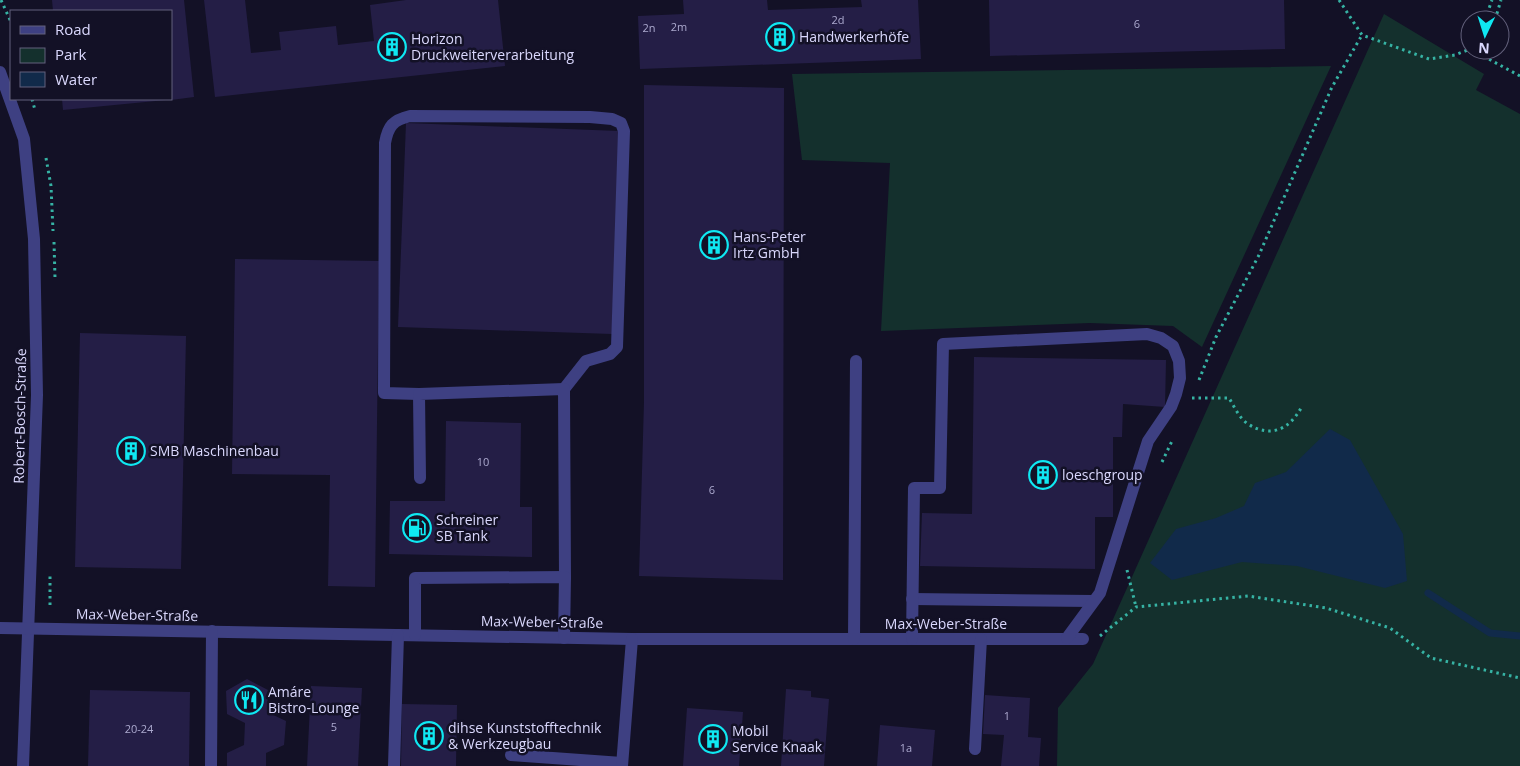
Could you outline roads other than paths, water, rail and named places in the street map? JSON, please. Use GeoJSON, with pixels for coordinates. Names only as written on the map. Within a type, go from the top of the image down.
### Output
{"type":"FeatureCollection","features":[{"type":"Feature","properties":{"kind":"street","name":"Robert-Bosch-Straße"},"geometry":{"type":"LineString","coordinates":[[0,72],[10,100]]}},
{"type":"Feature","properties":{"kind":"street","name":"Robert-Bosch-Straße"},"geometry":{"type":"LineString","coordinates":[[10,100],[24,139],[34,239],[37,395],[23,766]]}},
{"type":"Feature","properties":{"kind":"street"},"geometry":{"type":"LineString","coordinates":[[564,389],[419,394],[384,393],[385,142],[388,128],[397,119],[410,116],[590,117],[612,119],[621,123],[624,130],[617,347],[610,354],[586,361],[564,389],[564,638]]}},
{"type":"Feature","properties":{"kind":"street"},"geometry":{"type":"LineString","coordinates":[[912,639],[914,488],[940,488],[943,344],[1147,334],[1161,338],[1173,346],[1179,361],[1180,378],[1171,407],[1148,441],[1100,593],[1067,638]]}},
{"type":"Feature","properties":{"kind":"street"},"geometry":{"type":"LineString","coordinates":[[854,639],[856,361]]}},
{"type":"Feature","properties":{"kind":"street"},"geometry":{"type":"LineString","coordinates":[[419,394],[420,478]]}},
{"type":"Feature","properties":{"kind":"street"},"geometry":{"type":"LineString","coordinates":[[415,635],[415,578],[565,577]]}},
{"type":"Feature","properties":{"kind":"street"},"geometry":{"type":"LineString","coordinates":[[912,599],[1093,601]]}},
{"type":"Feature","properties":{"kind":"street","name":"Max-Weber-Straße"},"geometry":{"type":"LineString","coordinates":[[0,628],[632,639],[1083,638]]}},
{"type":"Feature","properties":{"kind":"street"},"geometry":{"type":"LineString","coordinates":[[211,766],[212,631]]}},
{"type":"Feature","properties":{"kind":"street"},"geometry":{"type":"LineString","coordinates":[[394,766],[398,635]]}},
{"type":"Feature","properties":{"kind":"street"},"geometry":{"type":"LineString","coordinates":[[512,755],[622,765],[632,639]]}},
{"type":"Feature","properties":{"kind":"street"},"geometry":{"type":"LineString","coordinates":[[975,749],[981,639]]}},
{"type":"Feature","properties":{"kind":"water"},"geometry":{"type":"Polygon","coordinates":[[[1330,429],[1350,440],[1403,534],[1407,581],[1385,588],[1297,566],[1242,562],[1172,580],[1150,563],[1176,529],[1216,518],[1244,506],[1255,483],[1286,472],[1330,429]]]}},
{"type":"Feature","properties":{"kind":"waterway"},"geometry":{"type":"LineString","coordinates":[[1428,593],[1490,633],[1520,636]]}},
{"type":"Feature","properties":{"kind":"place","name":"Handwerkerhöfe"},"geometry":{"type":"Point","coordinates":[780,37]}},
{"type":"Feature","properties":{"kind":"place","name":"Horizon Druckweiterverarbeitung"},"geometry":{"type":"Point","coordinates":[392,47]}},
{"type":"Feature","properties":{"kind":"place","name":"Hans-Peter Irtz GmbH"},"geometry":{"type":"Point","coordinates":[714,245]}},
{"type":"Feature","properties":{"kind":"place","name":"SMB Maschinenbau"},"geometry":{"type":"Point","coordinates":[131,451]}},
{"type":"Feature","properties":{"kind":"place","name":"loeschgroup"},"geometry":{"type":"Point","coordinates":[1043,475]}},
{"type":"Feature","properties":{"kind":"place","name":"Schreiner SB Tank"},"geometry":{"type":"Point","coordinates":[417,528]}},
{"type":"Feature","properties":{"kind":"place","name":"Amáre Bistro-Lounge"},"geometry":{"type":"Point","coordinates":[249,700]}},
{"type":"Feature","properties":{"kind":"place","name":"dihse Kunststofftechnik & Werkzeugbau"},"geometry":{"type":"Point","coordinates":[429,736]}},
{"type":"Feature","properties":{"kind":"place","name":"Mobil Service Knaak"},"geometry":{"type":"Point","coordinates":[713,739]}}]}
